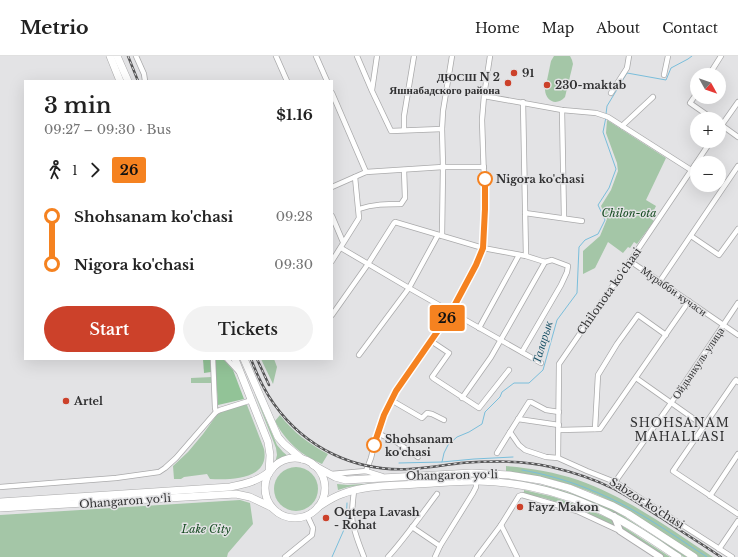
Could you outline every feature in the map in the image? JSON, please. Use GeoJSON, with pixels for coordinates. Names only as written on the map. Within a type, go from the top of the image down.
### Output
{"type":"FeatureCollection","features":[{"type":"Feature","properties":{"kind":"highway"},"geometry":{"type":"LineString","coordinates":[[110,56],[120,80]]}},
{"type":"Feature","properties":{"kind":"highway"},"geometry":{"type":"LineString","coordinates":[[117,56],[128,80]]}},
{"type":"Feature","properties":{"kind":"highway"},"geometry":{"type":"LineString","coordinates":[[235,360],[268,442],[270,471],[266,483],[266,498],[271,507],[280,514],[290,518],[297,518],[312,513],[318,507],[323,495],[324,483],[321,475],[313,465],[304,460],[284,444],[278,437],[244,360]]}},
{"type":"Feature","properties":{"kind":"highway"},"geometry":{"type":"LineString","coordinates":[[248,483],[262,472],[267,465],[270,455]]}},
{"type":"Feature","properties":{"kind":"highway"},"geometry":{"type":"LineString","coordinates":[[270,471],[287,460],[304,460]]}},
{"type":"Feature","properties":{"kind":"highway","name":"Ohangaron yoʻli"},"geometry":{"type":"LineString","coordinates":[[313,465],[329,474],[346,480],[480,473],[516,476],[550,483],[589,496],[618,509],[694,557]]}},
{"type":"Feature","properties":{"kind":"highway","name":"Ohangaron yoʻli"},"geometry":{"type":"LineString","coordinates":[[0,502],[223,488],[248,483],[262,477],[270,471]]}},
{"type":"Feature","properties":{"kind":"highway","name":"Ohangaron yoʻli"},"geometry":{"type":"LineString","coordinates":[[318,507],[336,496],[354,490],[376,487],[476,481],[521,485],[539,488],[593,506],[614,516],[678,557]]}},
{"type":"Feature","properties":{"kind":"highway","name":"Ohangaron yoʻli"},"geometry":{"type":"LineString","coordinates":[[0,508],[236,494],[250,497],[271,507]]}},
{"type":"Feature","properties":{"kind":"main road"},"geometry":{"type":"LineString","coordinates":[[614,516],[620,531],[660,557]]}},
{"type":"Feature","properties":{"kind":"street"},"geometry":{"type":"LineString","coordinates":[[136,56],[146,80]]}},
{"type":"Feature","properties":{"kind":"street"},"geometry":{"type":"LineString","coordinates":[[276,56],[287,80]]}},
{"type":"Feature","properties":{"kind":"street"},"geometry":{"type":"LineString","coordinates":[[316,56],[327,80]]}},
{"type":"Feature","properties":{"kind":"street"},"geometry":{"type":"LineString","coordinates":[[357,56],[391,131],[442,129]]}},
{"type":"Feature","properties":{"kind":"street"},"geometry":{"type":"LineString","coordinates":[[372,91],[377,56]]}},
{"type":"Feature","properties":{"kind":"street"},"geometry":{"type":"LineString","coordinates":[[404,130],[404,116],[414,56]]}},
{"type":"Feature","properties":{"kind":"street"},"geometry":{"type":"LineString","coordinates":[[359,355],[409,288],[440,235],[443,167],[443,111],[452,56]]}},
{"type":"Feature","properties":{"kind":"street"},"geometry":{"type":"LineString","coordinates":[[366,471],[377,433],[391,400],[400,384],[451,312],[476,265],[483,248],[485,209],[482,120],[490,56]]}},
{"type":"Feature","properties":{"kind":"street"},"geometry":{"type":"LineString","coordinates":[[611,92],[627,68],[629,56]]}},
{"type":"Feature","properties":{"kind":"street"},"geometry":{"type":"LineString","coordinates":[[664,74],[668,56]]}},
{"type":"Feature","properties":{"kind":"street"},"geometry":{"type":"LineString","coordinates":[[713,68],[721,56]]}},
{"type":"Feature","properties":{"kind":"street"},"geometry":{"type":"LineString","coordinates":[[333,95],[366,172]]}},
{"type":"Feature","properties":{"kind":"street"},"geometry":{"type":"LineString","coordinates":[[484,96],[562,110],[596,113],[605,116],[690,169]]}},
{"type":"Feature","properties":{"kind":"street"},"geometry":{"type":"LineString","coordinates":[[622,126],[653,97]]}},
{"type":"Feature","properties":{"kind":"street"},"geometry":{"type":"LineString","coordinates":[[523,102],[526,256]]}},
{"type":"Feature","properties":{"kind":"street"},"geometry":{"type":"LineString","coordinates":[[726,118],[738,102]]}},
{"type":"Feature","properties":{"kind":"street"},"geometry":{"type":"LineString","coordinates":[[691,104],[703,112]]}},
{"type":"Feature","properties":{"kind":"street"},"geometry":{"type":"LineString","coordinates":[[562,110],[564,218]]}},
{"type":"Feature","properties":{"kind":"street"},"geometry":{"type":"LineString","coordinates":[[726,130],[738,137]]}},
{"type":"Feature","properties":{"kind":"street"},"geometry":{"type":"LineString","coordinates":[[660,281],[738,166]]}},
{"type":"Feature","properties":{"kind":"street"},"geometry":{"type":"LineString","coordinates":[[333,187],[366,172],[443,167],[484,167]]}},
{"type":"Feature","properties":{"kind":"street"},"geometry":{"type":"LineString","coordinates":[[359,209],[366,206],[379,204],[402,204],[405,198],[404,170]]}},
{"type":"Feature","properties":{"kind":"street","name":"Chilonota ko'chasi"},"geometry":{"type":"LineString","coordinates":[[558,458],[559,364],[690,173]]}},
{"type":"Feature","properties":{"kind":"street"},"geometry":{"type":"LineString","coordinates":[[333,260],[359,218],[354,177]]}},
{"type":"Feature","properties":{"kind":"street"},"geometry":{"type":"LineString","coordinates":[[525,213],[582,221]]}},
{"type":"Feature","properties":{"kind":"street"},"geometry":{"type":"LineString","coordinates":[[333,218],[343,242]]}},
{"type":"Feature","properties":{"kind":"street"},"geometry":{"type":"LineString","coordinates":[[333,314],[368,264],[394,222],[483,248],[526,256],[544,262],[552,260],[568,266],[561,285],[522,352]]}},
{"type":"Feature","properties":{"kind":"street"},"geometry":{"type":"LineString","coordinates":[[691,236],[719,255],[738,229]]}},
{"type":"Feature","properties":{"kind":"street"},"geometry":{"type":"LineString","coordinates":[[341,248],[541,363]]}},
{"type":"Feature","properties":{"kind":"street"},"geometry":{"type":"LineString","coordinates":[[479,328],[519,255]]}},
{"type":"Feature","properties":{"kind":"street","name":"Мурабби кучаси"},"geometry":{"type":"LineString","coordinates":[[630,261],[738,335]]}},
{"type":"Feature","properties":{"kind":"street"},"geometry":{"type":"LineString","coordinates":[[462,398],[491,357],[544,262]]}},
{"type":"Feature","properties":{"kind":"street"},"geometry":{"type":"LineString","coordinates":[[518,419],[559,427],[600,429],[689,301]]}},
{"type":"Feature","properties":{"kind":"street","name":"Ойдынкуль улица"},"geometry":{"type":"LineString","coordinates":[[615,482],[671,403],[738,303]]}},
{"type":"Feature","properties":{"kind":"street"},"geometry":{"type":"LineString","coordinates":[[595,429],[598,375],[617,344],[638,315],[666,335]]}},
{"type":"Feature","properties":{"kind":"street"},"geometry":{"type":"LineString","coordinates":[[431,341],[449,353],[432,377],[478,408],[509,370]]}},
{"type":"Feature","properties":{"kind":"street"},"geometry":{"type":"LineString","coordinates":[[214,360],[216,412]]}},
{"type":"Feature","properties":{"kind":"street"},"geometry":{"type":"LineString","coordinates":[[228,360],[241,374]]}},
{"type":"Feature","properties":{"kind":"street"},"geometry":{"type":"LineString","coordinates":[[636,378],[704,426]]}},
{"type":"Feature","properties":{"kind":"street"},"geometry":{"type":"LineString","coordinates":[[738,382],[736,380],[735,381],[673,471],[738,514]]}},
{"type":"Feature","properties":{"kind":"street"},"geometry":{"type":"LineString","coordinates":[[0,487],[116,478],[159,472],[176,458],[216,412],[252,400]]}},
{"type":"Feature","properties":{"kind":"street"},"geometry":{"type":"LineString","coordinates":[[391,400],[422,418],[427,414],[432,414],[444,420]]}},
{"type":"Feature","properties":{"kind":"street"},"geometry":{"type":"LineString","coordinates":[[497,453],[529,402],[546,410],[559,412]]}},
{"type":"Feature","properties":{"kind":"street","name":"Sabzor ko'chasi"},"geometry":{"type":"LineString","coordinates":[[510,432],[519,445],[526,450],[546,457],[558,458],[615,482],[732,557]]}},
{"type":"Feature","properties":{"kind":"street"},"geometry":{"type":"LineString","coordinates":[[377,433],[395,441],[418,457]]}},
{"type":"Feature","properties":{"kind":"street"},"geometry":{"type":"LineString","coordinates":[[710,496],[738,454]]}},
{"type":"Feature","properties":{"kind":"street"},"geometry":{"type":"LineString","coordinates":[[329,474],[366,471],[387,478]]}},
{"type":"Feature","properties":{"kind":"street"},"geometry":{"type":"LineString","coordinates":[[435,557],[440,546],[473,493],[476,487],[476,481]]}},
{"type":"Feature","properties":{"kind":"street"},"geometry":{"type":"LineString","coordinates":[[521,485],[522,495]]}},
{"type":"Feature","properties":{"kind":"street"},"geometry":{"type":"LineString","coordinates":[[354,490],[352,514],[353,522],[364,557]]}},
{"type":"Feature","properties":{"kind":"street"},"geometry":{"type":"LineString","coordinates":[[388,557],[402,541],[437,494]]}},
{"type":"Feature","properties":{"kind":"street"},"geometry":{"type":"LineString","coordinates":[[477,557],[482,555],[519,496],[522,495]]}},
{"type":"Feature","properties":{"kind":"street"},"geometry":{"type":"LineString","coordinates":[[522,495],[577,511],[620,531]]}},
{"type":"Feature","properties":{"kind":"street"},"geometry":{"type":"LineString","coordinates":[[285,557],[312,535],[313,528],[307,515]]}},
{"type":"Feature","properties":{"kind":"street"},"geometry":{"type":"LineString","coordinates":[[719,549],[738,521]]}},
{"type":"Feature","properties":{"kind":"street"},"geometry":{"type":"LineString","coordinates":[[501,525],[517,557]]}},
{"type":"Feature","properties":{"kind":"street"},"geometry":{"type":"LineString","coordinates":[[412,526],[440,546]]}},
{"type":"Feature","properties":{"kind":"green space"},"geometry":{"type":"Polygon","coordinates":[[[554,56],[570,56],[573,64],[565,97],[562,100],[555,102],[547,97],[545,90],[551,61],[554,56]]]}},
{"type":"Feature","properties":{"kind":"green space","name":"Chilon-ota"},"geometry":{"type":"Polygon","coordinates":[[[607,120],[666,158],[646,200],[656,206],[650,218],[654,221],[637,244],[634,242],[630,248],[628,247],[623,253],[608,242],[595,268],[583,274],[583,251],[600,236],[607,219],[601,206],[611,190],[618,171],[617,163],[606,133],[607,120]]]}},
{"type":"Feature","properties":{"kind":"green space"},"geometry":{"type":"Polygon","coordinates":[[[203,360],[210,360],[211,372],[204,373],[203,360]]]}},
{"type":"Feature","properties":{"kind":"green space"},"geometry":{"type":"Polygon","coordinates":[[[215,360],[224,360],[233,370],[244,399],[218,405],[215,360]]]}},
{"type":"Feature","properties":{"kind":"green space"},"geometry":{"type":"Polygon","coordinates":[[[261,360],[274,360],[277,367],[273,384],[261,360]]]}},
{"type":"Feature","properties":{"kind":"green space"},"geometry":{"type":"Polygon","coordinates":[[[212,377],[212,383],[191,383],[191,378],[212,377]]]}},
{"type":"Feature","properties":{"kind":"green space"},"geometry":{"type":"Polygon","coordinates":[[[254,392],[277,445],[289,457],[281,459],[275,463],[277,455],[276,448],[254,392]]]}},
{"type":"Feature","properties":{"kind":"green space"},"geometry":{"type":"Polygon","coordinates":[[[239,405],[247,405],[264,449],[264,459],[261,467],[247,476],[238,478],[210,479],[207,474],[174,479],[173,466],[188,452],[216,416],[222,411],[239,405]]]}},
{"type":"Feature","properties":{"kind":"green space"},"geometry":{"type":"Polygon","coordinates":[[[280,415],[290,427],[302,437],[328,454],[322,464],[302,453],[280,430],[275,421],[280,415]]]}},
{"type":"Feature","properties":{"kind":"green space"},"geometry":{"type":"Polygon","coordinates":[[[506,466],[533,469],[569,477],[596,487],[648,514],[713,557],[699,557],[632,514],[595,494],[551,479],[506,471],[506,466]]]}},
{"type":"Feature","properties":{"kind":"green space"},"geometry":{"type":"Polygon","coordinates":[[[296,467],[308,471],[314,477],[318,489],[314,501],[308,507],[296,511],[284,507],[278,501],[274,489],[278,477],[284,471],[296,467]]]}},
{"type":"Feature","properties":{"kind":"green space"},"geometry":{"type":"Polygon","coordinates":[[[470,477],[526,482],[562,490],[580,496],[615,511],[687,557],[684,557],[624,519],[524,483],[360,485],[338,490],[337,484],[348,485],[470,477]]]}},
{"type":"Feature","properties":{"kind":"green space"},"geometry":{"type":"Polygon","coordinates":[[[524,490],[554,497],[574,504],[573,507],[544,498],[524,494],[524,490]]]}},
{"type":"Feature","properties":{"kind":"green space","name":"Lake City"},"geometry":{"type":"Polygon","coordinates":[[[240,500],[250,503],[253,524],[228,553],[227,557],[0,557],[0,515],[240,500]]]}},
{"type":"Feature","properties":{"kind":"green space"},"geometry":{"type":"Polygon","coordinates":[[[578,505],[612,520],[616,527],[577,508],[578,505]]]}},
{"type":"Feature","properties":{"kind":"green space"},"geometry":{"type":"Polygon","coordinates":[[[621,525],[670,557],[664,557],[622,530],[621,525]]]}},
{"type":"Feature","properties":{"kind":"waterway","name":"Таларык"},"geometry":{"type":"LineString","coordinates":[[606,114],[607,106],[627,73],[666,80],[671,68],[692,56]]}},
{"type":"Feature","properties":{"kind":"waterway","name":"Таларык"},"geometry":{"type":"LineString","coordinates":[[399,463],[442,462],[448,445],[457,437],[482,424],[485,412],[500,397],[502,392],[514,383],[529,383],[543,370],[557,320],[577,293],[579,247],[585,240],[598,234],[605,220],[598,205],[609,188],[616,169],[603,132],[606,117]]}},
{"type":"Feature","properties":{"kind":"waterway"},"geometry":{"type":"LineString","coordinates":[[442,462],[513,457]]}},
{"type":"Feature","properties":{"kind":"waterway"},"geometry":{"type":"LineString","coordinates":[[522,470],[539,473],[572,483],[620,503],[665,529],[707,557]]}},
{"type":"Feature","properties":{"kind":"waterway","name":"Таларык"},"geometry":{"type":"LineString","coordinates":[[332,557],[346,525],[347,503]]}},
{"type":"Feature","properties":{"kind":"railway"},"geometry":{"type":"LineString","coordinates":[[128,56],[138,80]]}},
{"type":"Feature","properties":{"kind":"railway"},"geometry":{"type":"LineString","coordinates":[[251,360],[258,377],[267,393],[287,420],[301,434],[317,445],[352,462],[390,469],[410,469],[461,463],[495,462],[529,463],[559,469],[591,479],[614,489],[721,557]]}},
{"type":"Feature","properties":{"kind":"railway"},"geometry":{"type":"LineString","coordinates":[[257,360],[269,385]]}},
{"type":"Feature","properties":{"kind":"bus line","name":"26"},"geometry":{"type":"LineString","coordinates":[[374,445],[384,415],[396,391],[451,312],[476,265],[483,248],[485,179]]}},
{"type":"Feature","properties":{"kind":"place","name":"91"},"geometry":{"type":"Point","coordinates":[514,73]}},
{"type":"Feature","properties":{"kind":"place","name":"ДЮСШ N 2 Яшнабадского района"},"geometry":{"type":"Point","coordinates":[508,83]}},
{"type":"Feature","properties":{"kind":"place","name":"230-maktab"},"geometry":{"type":"Point","coordinates":[547,85]}},
{"type":"Feature","properties":{"kind":"place","name":"Nigora ko'chasi"},"geometry":{"type":"Point","coordinates":[485,179]}},
{"type":"Feature","properties":{"kind":"place","name":"Artel"},"geometry":{"type":"Point","coordinates":[66,401]}},
{"type":"Feature","properties":{"kind":"place","name":"Shohsanam ko'chasi"},"geometry":{"type":"Point","coordinates":[374,445]}},
{"type":"Feature","properties":{"kind":"place","name":"Fayz Makon"},"geometry":{"type":"Point","coordinates":[520,507]}},
{"type":"Feature","properties":{"kind":"place","name":"Oqtepa Lavash - Rohat"},"geometry":{"type":"Point","coordinates":[326,518]}},
{"type":"Feature","properties":{"kind":"district","name":"SHOHSANAM MAHALLASI"},"geometry":{"type":"Point","coordinates":[680,429]}}]}
